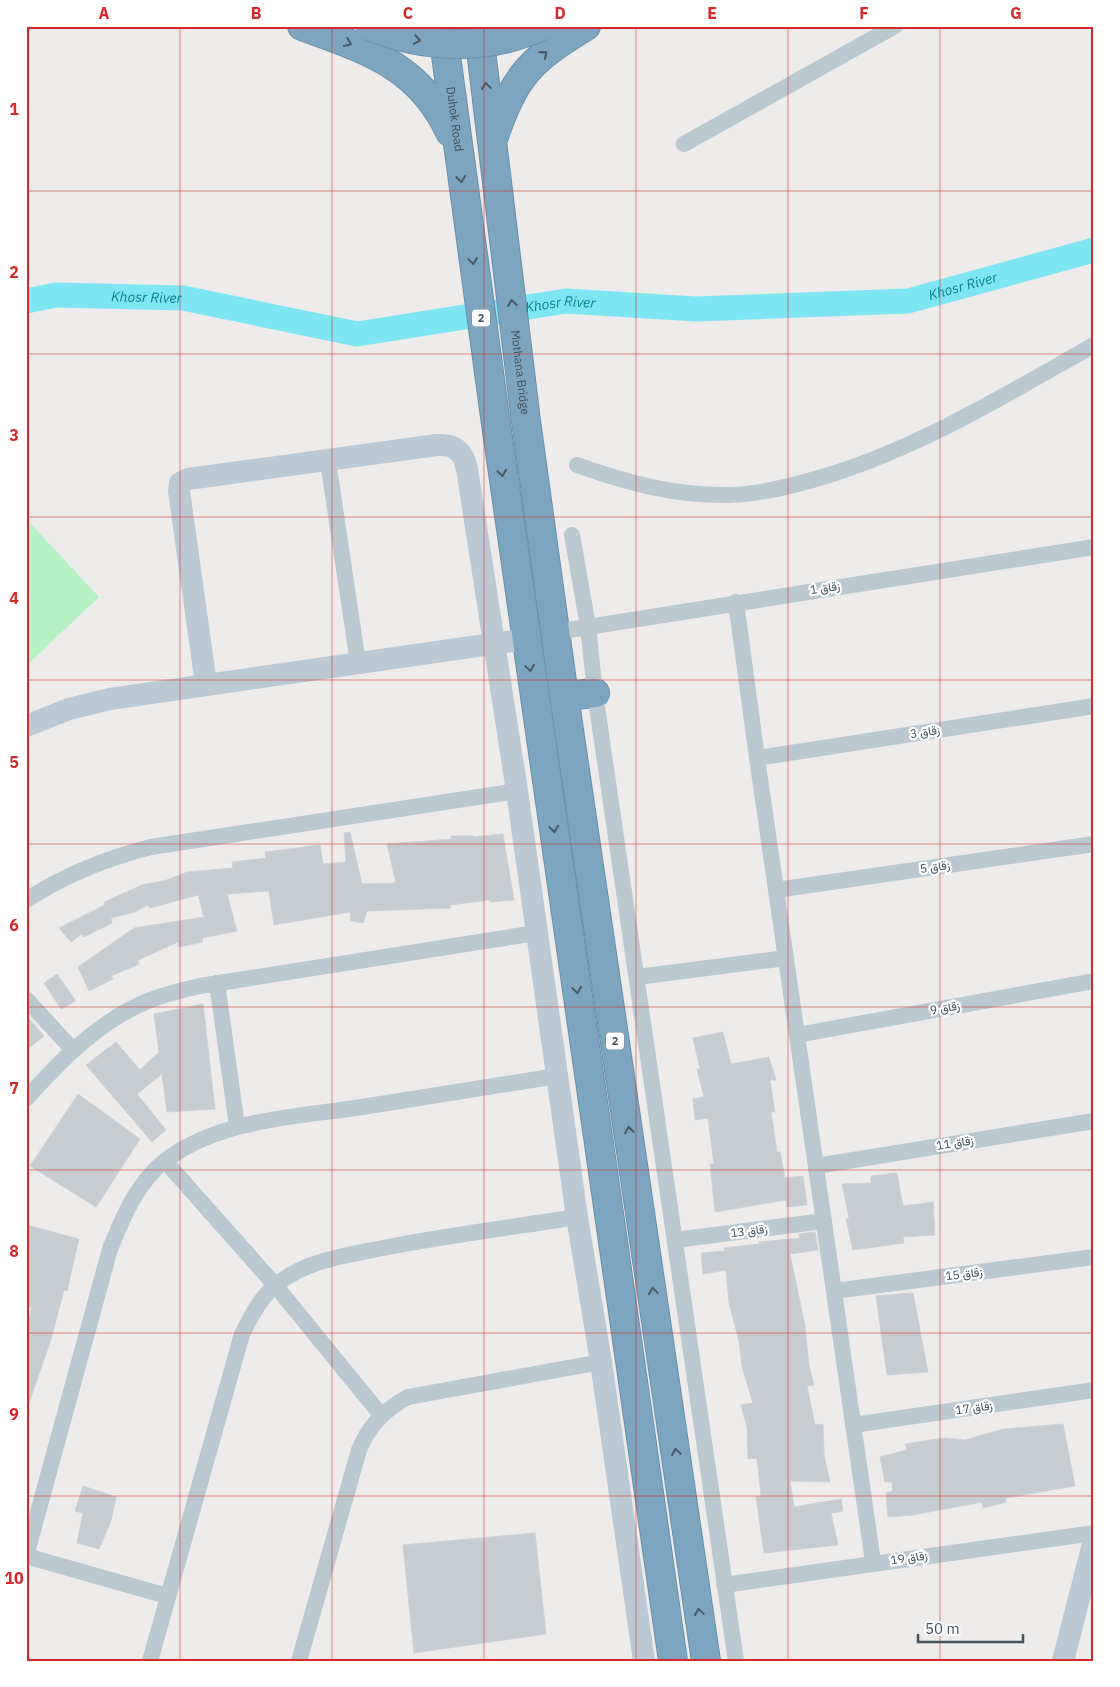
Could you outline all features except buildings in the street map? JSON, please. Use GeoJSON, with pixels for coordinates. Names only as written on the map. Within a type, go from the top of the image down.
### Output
{"type":"FeatureCollection","features":[{"type":"Feature","properties":{"kind":"highway"},"geometry":{"type":"LineString","coordinates":[[302,26],[392,63],[407,74],[434,102],[443,116],[457,148]]}},
{"type":"Feature","properties":{"kind":"highway"},"geometry":{"type":"LineString","coordinates":[[370,26],[413,40],[443,44],[473,44],[503,40],[542,26]]}},
{"type":"Feature","properties":{"kind":"highway","name":"Duhok Road"},"geometry":{"type":"LineString","coordinates":[[442,26],[457,148],[526,639]]}},
{"type":"Feature","properties":{"kind":"highway","name":"2"},"geometry":{"type":"LineString","coordinates":[[478,26],[493,139]]}},
{"type":"Feature","properties":{"kind":"highway"},"geometry":{"type":"LineString","coordinates":[[493,139],[506,103],[525,72],[552,47],[586,26]]}},
{"type":"Feature","properties":{"kind":"highway","name":"Mothana Bridge"},"geometry":{"type":"LineString","coordinates":[[493,139],[526,421],[556,632]]}},
{"type":"Feature","properties":{"kind":"highway","name":"2"},"geometry":{"type":"LineString","coordinates":[[556,632],[706,1661]]}},
{"type":"Feature","properties":{"kind":"highway","name":"2"},"geometry":{"type":"LineString","coordinates":[[526,639],[673,1661]]}},
{"type":"Feature","properties":{"kind":"highway"},"geometry":{"type":"LineString","coordinates":[[564,696],[595,693]]}},
{"type":"Feature","properties":{"kind":"street"},"geometry":{"type":"LineString","coordinates":[[684,144],[895,26]]}},
{"type":"Feature","properties":{"kind":"street"},"geometry":{"type":"LineString","coordinates":[[577,465],[632,484],[667,491],[705,494],[755,492],[801,484],[868,462],[938,432],[1094,345]]}},
{"type":"Feature","properties":{"kind":"street"},"geometry":{"type":"LineString","coordinates":[[206,684],[179,491],[180,483],[188,479],[436,445],[448,444],[458,449],[464,457],[467,469],[495,643],[577,1217],[601,1362],[641,1660]]}},
{"type":"Feature","properties":{"kind":"street"},"geometry":{"type":"LineString","coordinates":[[328,461],[358,663]]}},
{"type":"Feature","properties":{"kind":"street"},"geometry":{"type":"LineString","coordinates":[[572,535],[588,626],[595,693],[736,1661]]}},
{"type":"Feature","properties":{"kind":"street","name":"زقاق 1"},"geometry":{"type":"LineString","coordinates":[[556,632],[736,602],[1094,547]]}},
{"type":"Feature","properties":{"kind":"street"},"geometry":{"type":"LineString","coordinates":[[736,602],[873,1562]]}},
{"type":"Feature","properties":{"kind":"street"},"geometry":{"type":"LineString","coordinates":[[26,726],[69,709],[110,699],[526,639]]}},
{"type":"Feature","properties":{"kind":"street","name":"زقاق 3"},"geometry":{"type":"LineString","coordinates":[[757,758],[1094,706]]}},
{"type":"Feature","properties":{"kind":"street"},"geometry":{"type":"LineString","coordinates":[[26,900],[53,884],[98,863],[151,847],[517,791]]}},
{"type":"Feature","properties":{"kind":"street","name":"زقاق 5"},"geometry":{"type":"LineString","coordinates":[[776,890],[1094,844]]}},
{"type":"Feature","properties":{"kind":"street"},"geometry":{"type":"LineString","coordinates":[[26,1099],[73,1050],[113,1020],[148,1001],[181,990],[536,933]]}},
{"type":"Feature","properties":{"kind":"street"},"geometry":{"type":"LineString","coordinates":[[637,977],[786,958]]}},
{"type":"Feature","properties":{"kind":"street","name":"زقاق 9"},"geometry":{"type":"LineString","coordinates":[[797,1035],[1094,981]]}},
{"type":"Feature","properties":{"kind":"street"},"geometry":{"type":"LineString","coordinates":[[218,983],[237,1126]]}},
{"type":"Feature","properties":{"kind":"street"},"geometry":{"type":"LineString","coordinates":[[26,999],[73,1050]]}},
{"type":"Feature","properties":{"kind":"street"},"geometry":{"type":"LineString","coordinates":[[168,1596],[26,1556],[110,1249],[131,1202],[148,1177],[164,1162],[186,1147],[237,1126],[557,1076]]}},
{"type":"Feature","properties":{"kind":"street","name":"زقاق 11"},"geometry":{"type":"LineString","coordinates":[[816,1166],[1094,1121]]}},
{"type":"Feature","properties":{"kind":"street"},"geometry":{"type":"LineString","coordinates":[[164,1162],[275,1285],[381,1415]]}},
{"type":"Feature","properties":{"kind":"street"},"geometry":{"type":"LineString","coordinates":[[150,1661],[242,1334],[254,1312],[275,1285],[309,1265],[330,1258],[419,1241],[577,1217]]}},
{"type":"Feature","properties":{"kind":"street","name":"زقاق 13"},"geometry":{"type":"LineString","coordinates":[[675,1240],[824,1221]]}},
{"type":"Feature","properties":{"kind":"street","name":"زقاق 15"},"geometry":{"type":"LineString","coordinates":[[834,1291],[1094,1257]]}},
{"type":"Feature","properties":{"kind":"street"},"geometry":{"type":"LineString","coordinates":[[299,1661],[359,1450],[371,1426],[381,1415],[393,1404],[408,1397],[601,1362]]}},
{"type":"Feature","properties":{"kind":"street","name":"زقاق 17"},"geometry":{"type":"LineString","coordinates":[[853,1425],[1094,1390]]}},
{"type":"Feature","properties":{"kind":"street","name":"زقاق 19"},"geometry":{"type":"LineString","coordinates":[[724,1585],[873,1562],[1094,1533]]}},
{"type":"Feature","properties":{"kind":"street"},"geometry":{"type":"LineString","coordinates":[[1063,1661],[1094,1540]]}},
{"type":"Feature","properties":{"kind":"green space"},"geometry":{"type":"Polygon","coordinates":[[[26,519],[99,597],[26,666],[26,519]]]}},
{"type":"Feature","properties":{"kind":"waterway","name":"Khosr River"},"geometry":{"type":"LineString","coordinates":[[26,301],[56,295],[183,298],[357,334],[566,301],[696,309],[908,301],[1094,250]]}}]}
